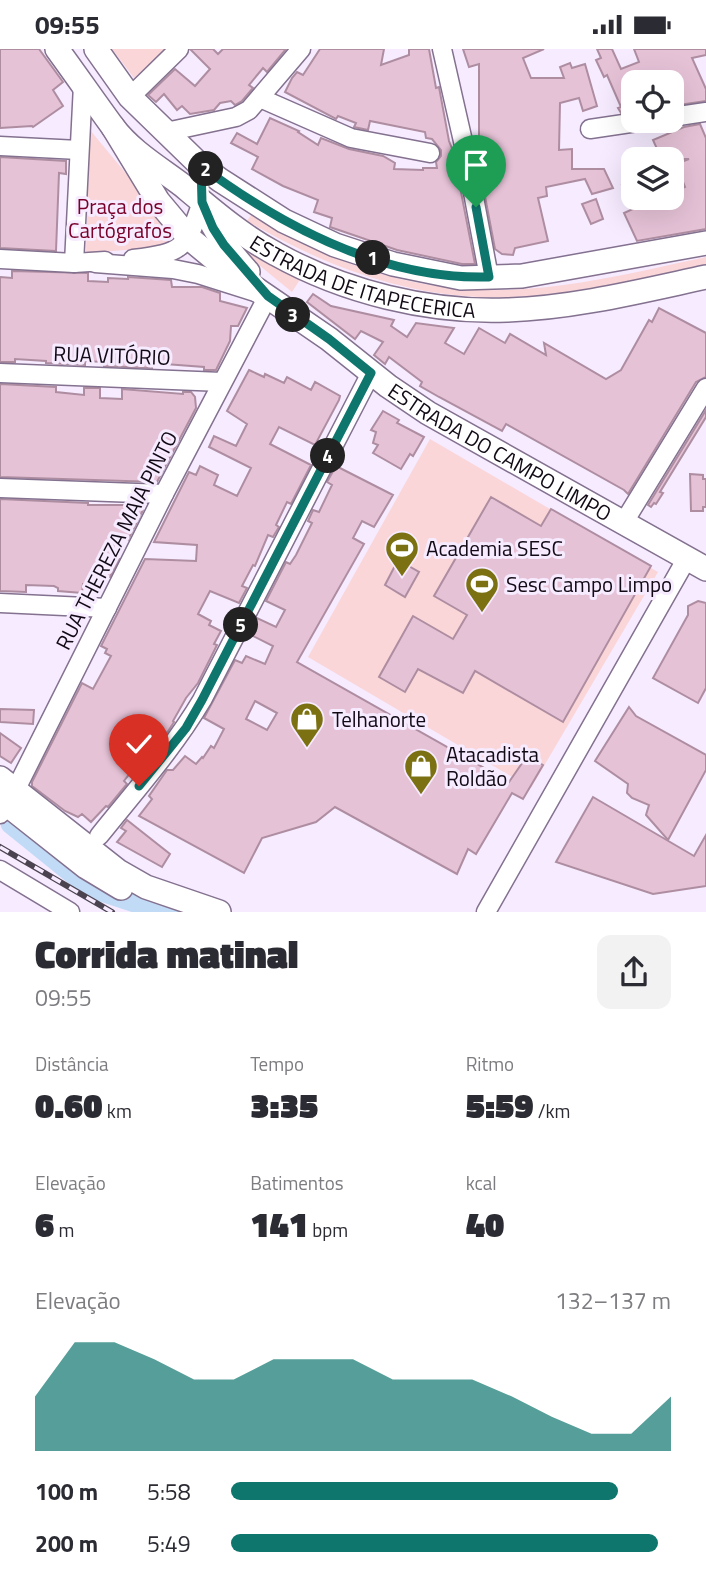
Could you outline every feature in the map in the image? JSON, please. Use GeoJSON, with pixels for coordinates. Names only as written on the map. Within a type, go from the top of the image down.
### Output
{"type":"FeatureCollection","features":[{"type":"Feature","properties":{"kind":"main road","name":"ESTRADA DE ITAPECERICA"},"geometry":{"type":"LineString","coordinates":[[57,49],[113,127],[136,151],[230,225],[275,254],[308,270],[382,295],[450,308],[505,310],[545,308],[706,277]]}},
{"type":"Feature","properties":{"kind":"main road","name":"ESTRADA DE ITAPECERICA"},"geometry":{"type":"LineString","coordinates":[[96,49],[130,97],[201,166],[284,221],[335,245],[393,264],[461,278],[522,276],[706,243]]}},
{"type":"Feature","properties":{"kind":"main road","name":"ESTRADA DO CAMPO LIMPO"},"geometry":{"type":"LineString","coordinates":[[113,127],[158,201],[189,239],[224,267],[329,339],[428,413],[697,564]]}},
{"type":"Feature","properties":{"kind":"main road","name":"ESTRADA DO CAMPO LIMPO"},"geometry":{"type":"LineString","coordinates":[[201,166],[202,202],[213,228],[224,245],[268,296]]}},
{"type":"Feature","properties":{"kind":"main road"},"geometry":{"type":"LineString","coordinates":[[4,798],[86,867],[132,894],[176,912]]}},
{"type":"Feature","properties":{"kind":"main road"},"geometry":{"type":"LineString","coordinates":[[4,798],[146,887],[219,912]]}},
{"type":"Feature","properties":{"kind":"street"},"geometry":{"type":"LineString","coordinates":[[130,97],[180,49]]}},
{"type":"Feature","properties":{"kind":"street"},"geometry":{"type":"LineString","coordinates":[[166,132],[236,117],[249,110],[301,49]]}},
{"type":"Feature","properties":{"kind":"street"},"geometry":{"type":"LineString","coordinates":[[442,49],[465,150],[489,277]]}},
{"type":"Feature","properties":{"kind":"street"},"geometry":{"type":"LineString","coordinates":[[74,263],[83,85]]}},
{"type":"Feature","properties":{"kind":"street"},"geometry":{"type":"LineString","coordinates":[[260,98],[351,138],[430,153]]}},
{"type":"Feature","properties":{"kind":"street"},"geometry":{"type":"LineString","coordinates":[[684,115],[706,112]]}},
{"type":"Feature","properties":{"kind":"street"},"geometry":{"type":"LineString","coordinates":[[590,129],[621,124]]}},
{"type":"Feature","properties":{"kind":"street"},"geometry":{"type":"LineString","coordinates":[[0,146],[79,150]]}},
{"type":"Feature","properties":{"kind":"street"},"geometry":{"type":"LineString","coordinates":[[95,263],[179,249],[189,239],[202,202]]}},
{"type":"Feature","properties":{"kind":"street"},"geometry":{"type":"LineString","coordinates":[[0,259],[173,269],[268,296]]}},
{"type":"Feature","properties":{"kind":"street","name":"RUA THEREZA MAIA PINTO"},"geometry":{"type":"LineString","coordinates":[[4,798],[107,608],[268,296]]}},
{"type":"Feature","properties":{"kind":"street","name":"RUA VITÓRIO"},"geometry":{"type":"LineString","coordinates":[[0,373],[222,382]]}},
{"type":"Feature","properties":{"kind":"street"},"geometry":{"type":"LineString","coordinates":[[99,835],[179,736],[202,700],[371,373]]}},
{"type":"Feature","properties":{"kind":"street"},"geometry":{"type":"LineString","coordinates":[[624,522],[706,388]]}},
{"type":"Feature","properties":{"kind":"street"},"geometry":{"type":"LineString","coordinates":[[0,488],[164,494]]}},
{"type":"Feature","properties":{"kind":"street"},"geometry":{"type":"LineString","coordinates":[[486,912],[697,564]]}},
{"type":"Feature","properties":{"kind":"street"},"geometry":{"type":"LineString","coordinates":[[0,603],[107,608]]}},
{"type":"Feature","properties":{"kind":"street"},"geometry":{"type":"LineString","coordinates":[[0,870],[70,912]]}},
{"type":"Feature","properties":{"kind":"green space"},"geometry":{"type":"Polygon","coordinates":[[[112,49],[166,49],[134,78],[112,49]]]}},
{"type":"Feature","properties":{"kind":"green space","name":"Praça dos Cartógrafos"},"geometry":{"type":"Polygon","coordinates":[[[90,130],[167,223],[172,236],[171,242],[160,247],[90,253],[86,251],[90,130]]]}},
{"type":"Feature","properties":{"kind":"green space"},"geometry":{"type":"Polygon","coordinates":[[[251,215],[332,257],[390,276],[450,288],[538,288],[594,280],[706,257],[706,264],[565,292],[508,297],[448,294],[388,282],[330,262],[247,221],[251,215]]]}},
{"type":"Feature","properties":{"kind":"green space"},"geometry":{"type":"Polygon","coordinates":[[[242,248],[301,278],[292,292],[254,261],[242,248]]]}},
{"type":"Feature","properties":{"kind":"green space","name":"Sesc Campo Limpo"},"geometry":{"type":"Polygon","coordinates":[[[430,439],[658,572],[531,788],[308,657],[430,439]]]}},
{"type":"Feature","properties":{"kind":"building"},"geometry":{"type":"Polygon","coordinates":[[[0,49],[39,49],[63,82],[53,90],[63,106],[33,127],[0,128],[0,49]]]}},
{"type":"Feature","properties":{"kind":"building"},"geometry":{"type":"Polygon","coordinates":[[[190,49],[213,49],[218,54],[223,49],[286,49],[267,72],[263,68],[249,85],[253,88],[242,101],[235,105],[231,101],[220,103],[214,110],[190,114],[182,106],[177,110],[164,94],[156,102],[148,95],[175,69],[195,86],[210,69],[190,49]]]}},
{"type":"Feature","properties":{"kind":"building"},"geometry":{"type":"Polygon","coordinates":[[[320,49],[384,49],[381,65],[409,55],[409,49],[429,49],[436,88],[439,87],[453,151],[475,264],[462,264],[397,250],[330,227],[332,218],[314,212],[318,200],[283,186],[252,169],[258,157],[231,143],[237,133],[257,144],[270,118],[299,131],[318,145],[321,138],[349,149],[383,156],[395,163],[394,169],[437,168],[436,162],[441,156],[441,150],[432,139],[426,138],[425,132],[370,121],[368,130],[354,127],[356,123],[338,116],[336,119],[285,92],[292,78],[297,72],[303,75],[320,49]]]}},
{"type":"Feature","properties":{"kind":"building"},"geometry":{"type":"Polygon","coordinates":[[[463,49],[544,49],[523,58],[531,78],[564,78],[560,67],[570,63],[572,68],[585,64],[597,106],[583,111],[579,98],[560,103],[559,150],[572,149],[572,169],[604,169],[613,188],[592,194],[585,179],[546,187],[547,196],[538,198],[548,241],[515,248],[513,255],[502,254],[495,249],[480,170],[484,170],[483,151],[479,151],[479,64],[469,67],[463,49]]]}},
{"type":"Feature","properties":{"kind":"building"},"geometry":{"type":"Polygon","coordinates":[[[597,49],[612,49],[621,69],[639,62],[634,49],[706,49],[706,55],[692,58],[706,89],[706,101],[684,104],[684,70],[621,70],[621,107],[607,75],[604,77],[596,60],[601,58],[597,49]]]}},
{"type":"Feature","properties":{"kind":"building"},"geometry":{"type":"Polygon","coordinates":[[[700,124],[706,138],[706,229],[637,241],[624,213],[631,210],[684,210],[684,161],[689,159],[684,159],[684,147],[656,147],[653,140],[670,133],[684,133],[684,127],[700,124]]]}},
{"type":"Feature","properties":{"kind":"building"},"geometry":{"type":"Polygon","coordinates":[[[0,157],[66,161],[66,174],[59,173],[56,251],[0,248],[0,157]]]}},
{"type":"Feature","properties":{"kind":"building"},"geometry":{"type":"Polygon","coordinates":[[[596,199],[603,219],[591,224],[582,204],[596,199]]]}},
{"type":"Feature","properties":{"kind":"building"},"geometry":{"type":"Polygon","coordinates":[[[12,271],[88,273],[88,281],[108,282],[108,278],[128,277],[171,280],[172,287],[202,287],[220,293],[220,301],[247,308],[238,326],[231,326],[230,341],[216,370],[152,363],[152,368],[104,366],[104,362],[85,361],[85,365],[15,359],[15,362],[0,362],[0,277],[12,278],[12,271]]]}},
{"type":"Feature","properties":{"kind":"building"},"geometry":{"type":"Polygon","coordinates":[[[313,294],[331,306],[394,320],[391,326],[407,337],[416,323],[454,328],[445,343],[464,354],[479,328],[505,343],[510,334],[546,355],[544,343],[606,379],[621,370],[649,320],[652,322],[659,308],[706,333],[706,377],[696,382],[628,494],[506,424],[502,431],[439,397],[420,386],[422,382],[389,357],[385,364],[374,355],[383,342],[361,331],[355,339],[307,302],[313,294]]]}},
{"type":"Feature","properties":{"kind":"building"},"geometry":{"type":"Polygon","coordinates":[[[249,370],[284,383],[287,377],[311,390],[315,382],[340,396],[339,400],[315,445],[279,427],[270,444],[311,465],[291,504],[287,502],[273,537],[268,535],[255,566],[253,565],[242,586],[247,588],[239,603],[210,591],[198,614],[211,621],[209,625],[221,631],[198,683],[186,698],[167,733],[163,730],[149,750],[152,752],[145,761],[142,758],[124,781],[127,784],[91,822],[82,814],[78,817],[65,811],[32,786],[32,782],[82,683],[93,689],[111,656],[105,653],[107,649],[101,646],[145,559],[196,561],[197,545],[154,542],[189,472],[196,475],[200,466],[218,475],[214,485],[237,496],[251,468],[209,447],[214,436],[236,446],[247,424],[227,411],[249,370]]]}},
{"type":"Feature","properties":{"kind":"building"},"geometry":{"type":"Polygon","coordinates":[[[0,384],[56,387],[56,392],[84,395],[84,388],[100,388],[100,398],[122,399],[122,389],[183,394],[191,392],[195,397],[196,408],[157,482],[0,477],[0,384]]]}},
{"type":"Feature","properties":{"kind":"building"},"geometry":{"type":"Polygon","coordinates":[[[706,410],[706,417],[660,492],[663,493],[651,507],[648,505],[706,410]]]}},
{"type":"Feature","properties":{"kind":"building"},"geometry":{"type":"Polygon","coordinates":[[[383,411],[399,420],[397,423],[424,437],[413,456],[410,454],[401,469],[373,453],[378,445],[373,443],[376,432],[371,430],[383,411]]]}},
{"type":"Feature","properties":{"kind":"building"},"geometry":{"type":"Polygon","coordinates":[[[336,466],[393,495],[374,527],[362,521],[353,538],[364,544],[297,662],[509,782],[527,756],[543,765],[523,799],[512,793],[476,854],[468,849],[457,874],[335,807],[316,822],[262,838],[244,873],[139,816],[152,799],[149,796],[167,770],[173,770],[185,756],[196,764],[211,746],[214,748],[224,729],[204,718],[235,660],[242,663],[246,656],[265,664],[273,646],[249,634],[257,618],[276,627],[285,610],[266,601],[286,562],[290,564],[296,555],[312,523],[308,521],[313,510],[319,512],[332,485],[327,482],[336,466]],[[255,701],[246,719],[267,730],[277,713],[255,701]]]}},
{"type":"Feature","properties":{"kind":"building"},"geometry":{"type":"Polygon","coordinates":[[[690,474],[703,475],[703,479],[706,479],[706,507],[703,507],[703,511],[691,511],[690,474]]]}},
{"type":"Feature","properties":{"kind":"building"},"geometry":{"type":"Polygon","coordinates":[[[491,497],[541,526],[551,509],[651,566],[563,722],[475,671],[463,693],[418,669],[405,692],[379,677],[413,616],[453,639],[467,615],[434,596],[491,497]]]}},
{"type":"Feature","properties":{"kind":"building"},"geometry":{"type":"Polygon","coordinates":[[[0,499],[88,505],[142,505],[143,510],[128,540],[114,539],[113,558],[119,559],[110,577],[90,576],[89,584],[83,584],[82,593],[58,591],[54,586],[26,585],[26,592],[0,591],[0,499]]]}},
{"type":"Feature","properties":{"kind":"building","name":"Academia SESC"},"geometry":{"type":"Polygon","coordinates":[[[398,560],[419,572],[405,597],[385,585],[398,560]]]}},
{"type":"Feature","properties":{"kind":"building"},"geometry":{"type":"Polygon","coordinates":[[[698,601],[706,603],[706,688],[698,703],[653,678],[688,615],[688,606],[698,601]]]}},
{"type":"Feature","properties":{"kind":"building"},"geometry":{"type":"Polygon","coordinates":[[[629,707],[636,716],[706,755],[706,770],[668,840],[646,815],[649,805],[632,798],[627,793],[628,784],[595,761],[629,707]]]}},
{"type":"Feature","properties":{"kind":"building"},"geometry":{"type":"Polygon","coordinates":[[[0,709],[34,710],[33,724],[0,722],[0,709]]]}},
{"type":"Feature","properties":{"kind":"building"},"geometry":{"type":"Polygon","coordinates":[[[0,733],[21,748],[11,763],[0,756],[0,733]]]}},
{"type":"Feature","properties":{"kind":"building"},"geometry":{"type":"Polygon","coordinates":[[[593,797],[694,856],[706,835],[706,886],[653,894],[556,862],[593,797]]]}},
{"type":"Feature","properties":{"kind":"building"},"geometry":{"type":"Polygon","coordinates":[[[127,820],[170,854],[162,867],[117,842],[126,831],[121,828],[127,820]]]}},
{"type":"Feature","properties":{"kind":"waterway"},"geometry":{"type":"LineString","coordinates":[[12,823],[90,886],[168,912]]}},
{"type":"Feature","properties":{"kind":"railway"},"geometry":{"type":"LineString","coordinates":[[0,847],[112,912]]}},
{"type":"Feature","properties":{"kind":"place","name":"Academia SESC"},"geometry":{"type":"Point","coordinates":[402,578]}},
{"type":"Feature","properties":{"kind":"place","name":"Sesc Campo Limpo"},"geometry":{"type":"Point","coordinates":[482,614]}},
{"type":"Feature","properties":{"kind":"place","name":"Telhanorte"},"geometry":{"type":"Point","coordinates":[307,749]}},
{"type":"Feature","properties":{"kind":"place","name":"Atacadista Roldão"},"geometry":{"type":"Point","coordinates":[421,796]}},
{"type":"Feature","properties":{"kind":"route"},"geometry":{"type":"LineString","coordinates":[[139,786],[186,728],[202,700],[371,373],[268,296],[224,245],[202,202],[201,166],[284,221],[335,245],[393,264],[461,278],[489,277],[476,207]]}}]}
